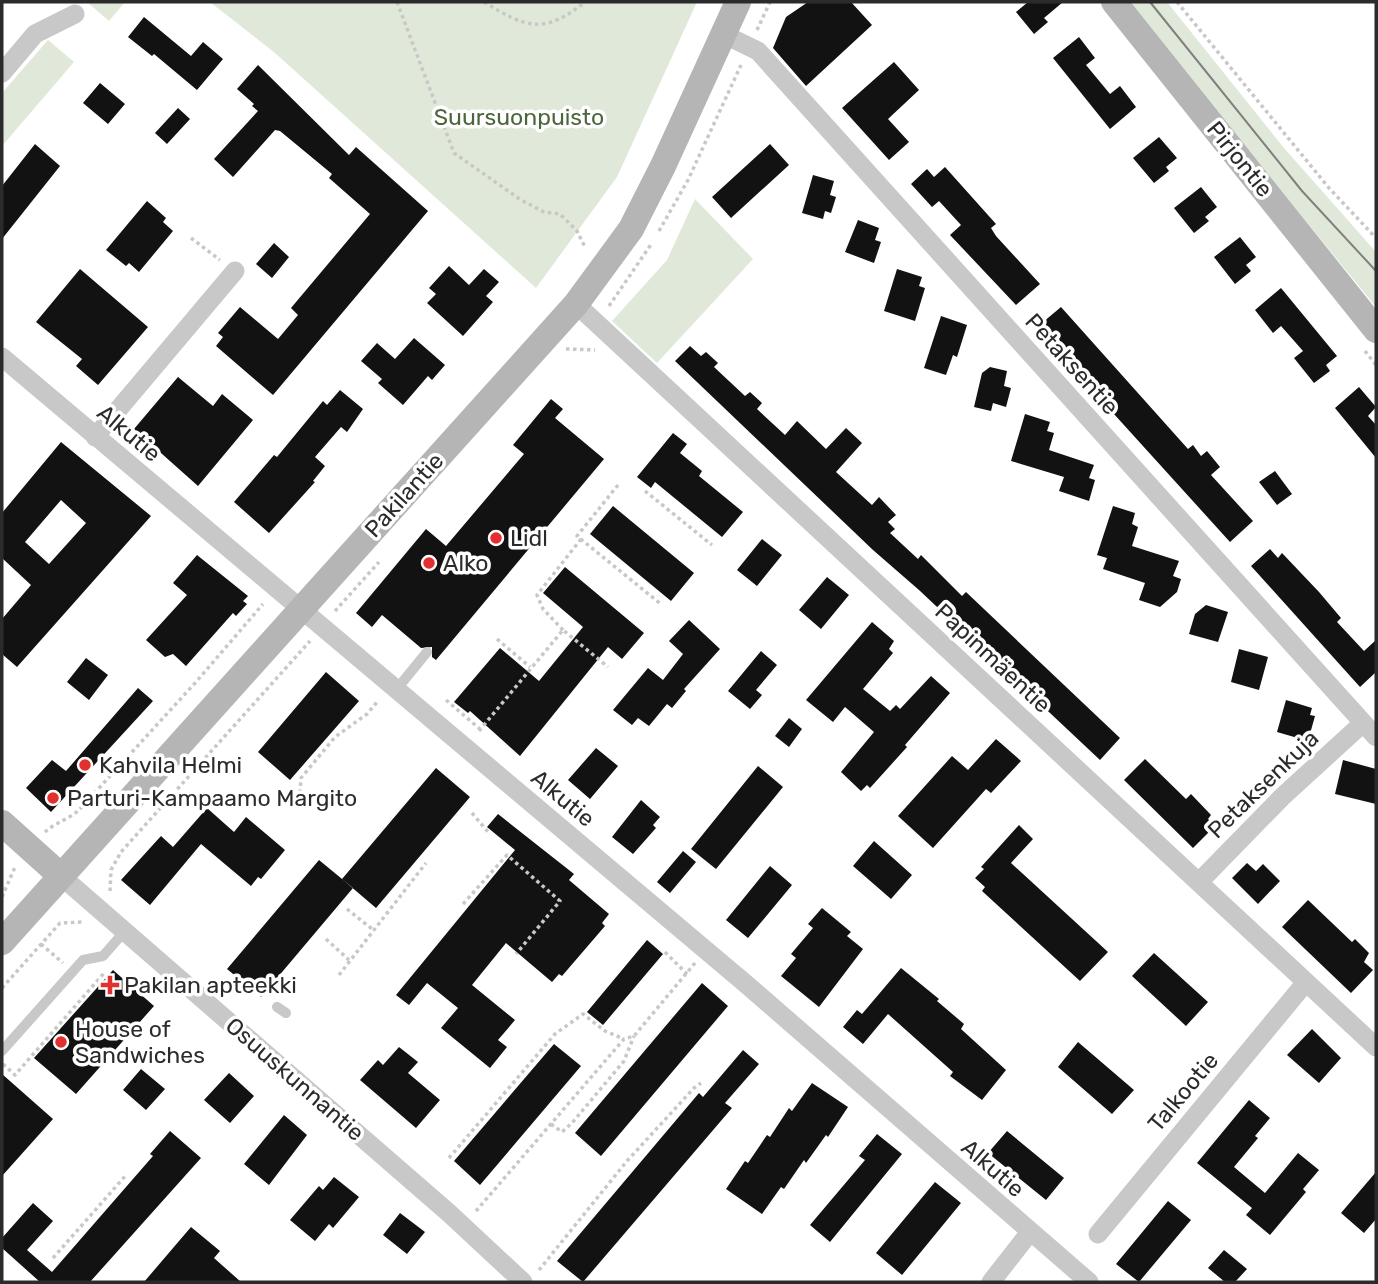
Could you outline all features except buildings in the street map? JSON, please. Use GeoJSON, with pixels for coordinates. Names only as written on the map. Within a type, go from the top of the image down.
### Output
{"type":"FeatureCollection","features":[{"type":"Feature","properties":{"kind":"main road","name":"Pakilantie"},"geometry":{"type":"LineString","coordinates":[[2,942],[576,304],[631,229],[738,2]]}},
{"type":"Feature","properties":{"kind":"main road","name":"Pirjontie"},"geometry":{"type":"LineString","coordinates":[[1114,2],[1373,322]]}},
{"type":"Feature","properties":{"kind":"main road","name":"Osuuskunnantie"},"geometry":{"type":"LineString","coordinates":[[2,823],[61,876]]}},
{"type":"Feature","properties":{"kind":"street"},"geometry":{"type":"LineString","coordinates":[[2,73],[35,34],[75,14]]}},
{"type":"Feature","properties":{"kind":"street","name":"Petaksentie"},"geometry":{"type":"LineString","coordinates":[[723,34],[758,51],[1369,730]]}},
{"type":"Feature","properties":{"kind":"street"},"geometry":{"type":"LineString","coordinates":[[94,437],[235,271]]}},
{"type":"Feature","properties":{"kind":"street","name":"Papinmäentie"},"geometry":{"type":"LineString","coordinates":[[576,304],[1376,1047]]}},
{"type":"Feature","properties":{"kind":"street","name":"Alkutie"},"geometry":{"type":"LineString","coordinates":[[2,357],[705,950],[1089,1282]]}},
{"type":"Feature","properties":{"kind":"street","name":"Petaksenkuja"},"geometry":{"type":"LineString","coordinates":[[1199,882],[1282,797],[1369,730]]}},
{"type":"Feature","properties":{"kind":"street","name":"Osuuskunnantie"},"geometry":{"type":"LineString","coordinates":[[61,876],[450,1214],[531,1277]]}},
{"type":"Feature","properties":{"kind":"street","name":"Talkootie"},"geometry":{"type":"LineString","coordinates":[[1098,1234],[1306,982]]}},
{"type":"Feature","properties":{"kind":"street"},"geometry":{"type":"LineString","coordinates":[[991,1282],[1030,1232]]}},
{"type":"Feature","properties":{"kind":"lane"},"geometry":{"type":"LineString","coordinates":[[393,688],[426,652]]}},
{"type":"Feature","properties":{"kind":"lane"},"geometry":{"type":"LineString","coordinates":[[2,1051],[83,960],[103,956],[124,932]]}},
{"type":"Feature","properties":{"kind":"path"},"geometry":{"type":"LineString","coordinates":[[397,2],[454,153],[521,200],[544,212],[560,214],[578,231],[585,247]]}},
{"type":"Feature","properties":{"kind":"path"},"geometry":{"type":"LineString","coordinates":[[484,2],[525,24],[548,24],[558,22],[585,2]]}},
{"type":"Feature","properties":{"kind":"path"},"geometry":{"type":"LineString","coordinates":[[764,14],[770,2]]}},
{"type":"Feature","properties":{"kind":"path"},"geometry":{"type":"LineString","coordinates":[[1177,2],[1329,188],[1376,238]]}},
{"type":"Feature","properties":{"kind":"path"},"geometry":{"type":"LineString","coordinates":[[191,238],[235,271]]}},
{"type":"Feature","properties":{"kind":"path"},"geometry":{"type":"LineString","coordinates":[[618,485],[577,536],[662,605]]}},
{"type":"Feature","properties":{"kind":"path"},"geometry":{"type":"LineString","coordinates":[[645,491],[712,545]]}},
{"type":"Feature","properties":{"kind":"path"},"geometry":{"type":"LineString","coordinates":[[581,539],[537,595],[542,609],[608,667]]}},
{"type":"Feature","properties":{"kind":"path"},"geometry":{"type":"LineString","coordinates":[[2,897],[13,869],[30,848],[50,827],[64,823],[79,810],[196,682],[259,607]]}},
{"type":"Feature","properties":{"kind":"path"},"geometry":{"type":"LineString","coordinates":[[465,748],[563,630]]}},
{"type":"Feature","properties":{"kind":"path"},"geometry":{"type":"LineString","coordinates":[[497,639],[531,667]]}},
{"type":"Feature","properties":{"kind":"path"},"geometry":{"type":"LineString","coordinates":[[290,803],[300,792],[301,778],[335,737],[368,715],[393,688]]}},
{"type":"Feature","properties":{"kind":"path"},"geometry":{"type":"LineString","coordinates":[[446,700],[480,729]]}},
{"type":"Feature","properties":{"kind":"path"},"geometry":{"type":"LineString","coordinates":[[472,813],[488,832]]}},
{"type":"Feature","properties":{"kind":"path"},"geometry":{"type":"LineString","coordinates":[[463,904],[507,855],[560,901],[516,954]]}},
{"type":"Feature","properties":{"kind":"path"},"geometry":{"type":"LineString","coordinates":[[339,975],[372,929],[426,863]]}},
{"type":"Feature","properties":{"kind":"path"},"geometry":{"type":"LineString","coordinates":[[346,909],[372,929]]}},
{"type":"Feature","properties":{"kind":"path"},"geometry":{"type":"LineString","coordinates":[[326,939],[349,960]]}},
{"type":"Feature","properties":{"kind":"path"},"geometry":{"type":"LineString","coordinates":[[551,1124],[562,1132],[572,1123],[624,1061],[634,1036],[705,950]]}},
{"type":"Feature","properties":{"kind":"path"},"geometry":{"type":"LineString","coordinates":[[665,952],[687,974]]}},
{"type":"Feature","properties":{"kind":"path"},"geometry":{"type":"LineString","coordinates":[[2,1063],[16,1076],[106,970]]}},
{"type":"Feature","properties":{"kind":"path"},"geometry":{"type":"LineString","coordinates":[[86,984],[91,988]]}},
{"type":"Feature","properties":{"kind":"path"},"geometry":{"type":"LineString","coordinates":[[449,1158],[555,1034],[583,1014],[605,1031],[624,1039]]}},
{"type":"Feature","properties":{"kind":"path"},"geometry":{"type":"LineString","coordinates":[[55,1020],[60,1024]]}},
{"type":"Feature","properties":{"kind":"path"},"geometry":{"type":"LineString","coordinates":[[44,1033],[48,1037]]}},
{"type":"Feature","properties":{"kind":"path"},"geometry":{"type":"LineString","coordinates":[[475,1213],[624,1039],[634,1036]]}},
{"type":"Feature","properties":{"kind":"path"},"geometry":{"type":"LineString","coordinates":[[531,1277],[627,1161],[694,1087],[701,1083]]}},
{"type":"Feature","properties":{"kind":"path"},"geometry":{"type":"LineString","coordinates":[[53,1258],[127,1174]]}},
{"type":"Feature","properties":{"kind":"green space"},"geometry":{"type":"Polygon","coordinates":[[[87,2],[125,2],[109,21],[87,2]]]}},
{"type":"Feature","properties":{"kind":"green space","name":"Suursuonpuisto"},"geometry":{"type":"Polygon","coordinates":[[[210,2],[697,2],[617,177],[536,288],[275,53],[210,2]]]}},
{"type":"Feature","properties":{"kind":"green space"},"geometry":{"type":"Polygon","coordinates":[[[1127,2],[1167,2],[1284,148],[1376,252],[1376,307],[1127,2]]]}},
{"type":"Feature","properties":{"kind":"green space"},"geometry":{"type":"Polygon","coordinates":[[[48,40],[74,62],[2,146],[2,93],[48,40]]]}},
{"type":"Feature","properties":{"kind":"green space"},"geometry":{"type":"Polygon","coordinates":[[[695,199],[753,259],[657,363],[612,321],[667,260],[695,199]]]}},
{"type":"Feature","properties":{"kind":"tram line"},"geometry":{"type":"LineString","coordinates":[[1150,2],[1302,191],[1376,271]]}},
{"type":"Feature","properties":{"kind":"place","name":"Lidl"},"geometry":{"type":"Point","coordinates":[496,538]}},
{"type":"Feature","properties":{"kind":"place","name":"Alko"},"geometry":{"type":"Point","coordinates":[429,563]}},
{"type":"Feature","properties":{"kind":"place","name":"Kahvila Helmi"},"geometry":{"type":"Point","coordinates":[85,765]}},
{"type":"Feature","properties":{"kind":"place","name":"Parturi-Kampaamo Margito"},"geometry":{"type":"Point","coordinates":[53,798]}},
{"type":"Feature","properties":{"kind":"place","name":"Pakilan apteekki"},"geometry":{"type":"Point","coordinates":[110,985]}},
{"type":"Feature","properties":{"kind":"place","name":"House of Sandwiches"},"geometry":{"type":"Point","coordinates":[61,1042]}}]}
